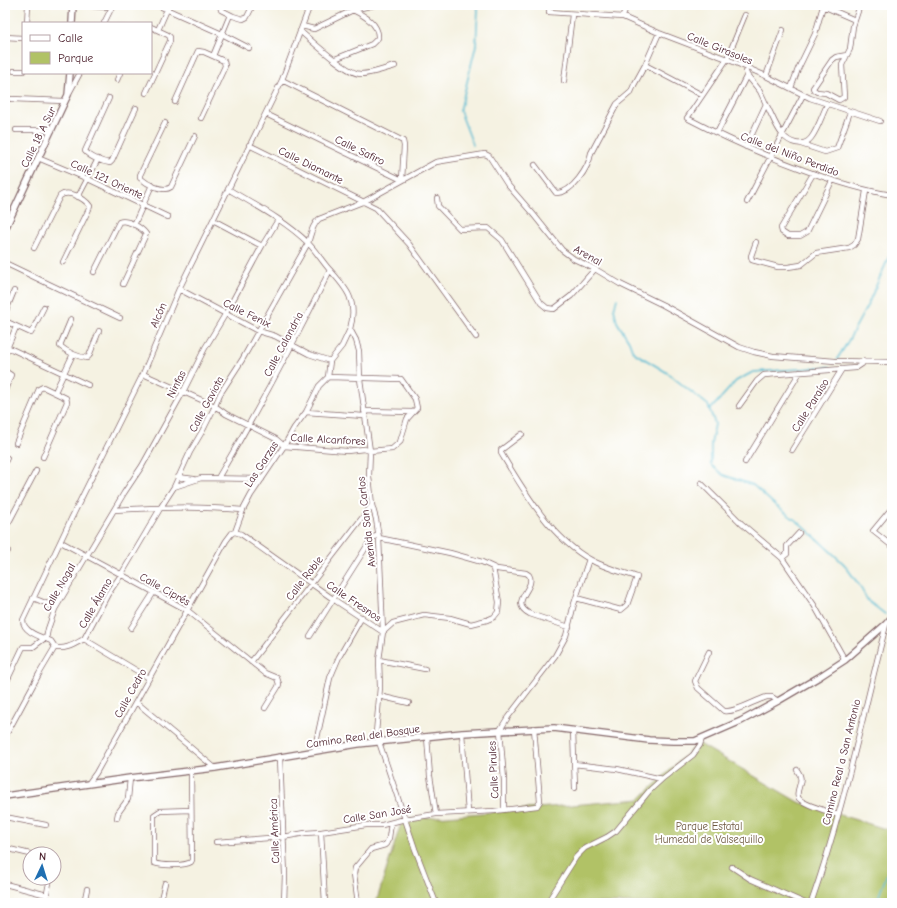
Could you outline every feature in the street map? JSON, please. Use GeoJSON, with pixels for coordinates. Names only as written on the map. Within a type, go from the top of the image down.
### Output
{"type":"FeatureCollection","features":[{"type":"Feature","properties":{"kind":"street"},"geometry":{"type":"LineString","coordinates":[[27,22],[28,5]]}},
{"type":"Feature","properties":{"kind":"street"},"geometry":{"type":"LineString","coordinates":[[72,22],[73,5]]}},
{"type":"Feature","properties":{"kind":"street"},"geometry":{"type":"LineString","coordinates":[[77,5],[105,7]]}},
{"type":"Feature","properties":{"kind":"street"},"geometry":{"type":"LineString","coordinates":[[104,22],[113,5]]}},
{"type":"Feature","properties":{"kind":"street"},"geometry":{"type":"LineString","coordinates":[[157,5],[168,7],[249,48]]}},
{"type":"Feature","properties":{"kind":"street"},"geometry":{"type":"LineString","coordinates":[[220,5],[221,10],[240,19],[245,18],[253,5]]}},
{"type":"Feature","properties":{"kind":"street","name":"Alcón"},"geometry":{"type":"LineString","coordinates":[[46,639],[27,629],[23,625],[23,620],[143,374],[179,289],[282,80],[310,5]]}},
{"type":"Feature","properties":{"kind":"street"},"geometry":{"type":"LineString","coordinates":[[302,26],[314,29],[353,10],[374,5]]}},
{"type":"Feature","properties":{"kind":"street","name":"Calle Girasoles"},"geometry":{"type":"LineString","coordinates":[[549,5],[549,12],[623,17],[659,33],[727,59],[827,105],[880,121]]}},
{"type":"Feature","properties":{"kind":"street"},"geometry":{"type":"LineString","coordinates":[[623,17],[626,5]]}},
{"type":"Feature","properties":{"kind":"street"},"geometry":{"type":"LineString","coordinates":[[847,55],[836,57],[832,60],[813,88],[814,90],[817,92],[826,93],[839,100],[844,97],[842,65],[847,55],[850,49],[855,20],[860,5]]}},
{"type":"Feature","properties":{"kind":"street"},"geometry":{"type":"LineString","coordinates":[[791,88],[815,34],[823,6],[855,20]]}},
{"type":"Feature","properties":{"kind":"street"},"geometry":{"type":"LineString","coordinates":[[158,30],[168,7]]}},
{"type":"Feature","properties":{"kind":"street"},"geometry":{"type":"LineString","coordinates":[[335,59],[372,44],[378,38],[377,31],[370,20],[353,10]]}},
{"type":"Feature","properties":{"kind":"street"},"geometry":{"type":"LineString","coordinates":[[564,81],[572,14]]}},
{"type":"Feature","properties":{"kind":"street"},"geometry":{"type":"LineString","coordinates":[[213,56],[230,15]]}},
{"type":"Feature","properties":{"kind":"street"},"geometry":{"type":"LineString","coordinates":[[645,65],[702,95],[727,59],[745,15]]}},
{"type":"Feature","properties":{"kind":"street"},"geometry":{"type":"LineString","coordinates":[[146,93],[170,41],[168,35],[152,27]]}},
{"type":"Feature","properties":{"kind":"street"},"geometry":{"type":"LineString","coordinates":[[766,76],[783,30]]}},
{"type":"Feature","properties":{"kind":"street"},"geometry":{"type":"LineString","coordinates":[[300,31],[343,67],[355,74],[370,73],[395,66]]}},
{"type":"Feature","properties":{"kind":"street"},"geometry":{"type":"LineString","coordinates":[[535,165],[556,193],[560,193],[574,184],[585,171],[592,153],[617,104],[631,92],[659,33]]}},
{"type":"Feature","properties":{"kind":"street"},"geometry":{"type":"LineString","coordinates":[[5,37],[22,38]]}},
{"type":"Feature","properties":{"kind":"street"},"geometry":{"type":"LineString","coordinates":[[175,102],[196,54],[201,51],[224,61],[225,66],[201,118]]}},
{"type":"Feature","properties":{"kind":"street"},"geometry":{"type":"LineString","coordinates":[[744,67],[747,75],[760,91],[782,135],[795,143],[825,152],[837,148],[850,112]]}},
{"type":"Feature","properties":{"kind":"street"},"geometry":{"type":"LineString","coordinates":[[14,71],[22,71]]}},
{"type":"Feature","properties":{"kind":"street","name":"Calle 18 A Sur"},"geometry":{"type":"LineString","coordinates":[[5,228],[66,102],[70,74]]}},
{"type":"Feature","properties":{"kind":"street"},"geometry":{"type":"LineString","coordinates":[[68,94],[79,74]]}},
{"type":"Feature","properties":{"kind":"street"},"geometry":{"type":"LineString","coordinates":[[117,80],[120,74]]}},
{"type":"Feature","properties":{"kind":"street"},"geometry":{"type":"LineString","coordinates":[[717,133],[747,75]]}},
{"type":"Feature","properties":{"kind":"street"},"geometry":{"type":"LineString","coordinates":[[282,80],[403,141],[402,180]]}},
{"type":"Feature","properties":{"kind":"street","name":"Calle del Niño Perdido"},"geometry":{"type":"LineString","coordinates":[[702,95],[687,118],[746,148],[813,174],[866,191],[892,195]]}},
{"type":"Feature","properties":{"kind":"street"},"geometry":{"type":"LineString","coordinates":[[747,202],[803,95]]}},
{"type":"Feature","properties":{"kind":"street"},"geometry":{"type":"LineString","coordinates":[[109,98],[85,151],[106,163],[110,163],[112,161],[136,108]]}},
{"type":"Feature","properties":{"kind":"street"},"geometry":{"type":"LineString","coordinates":[[11,100],[66,102]]}},
{"type":"Feature","properties":{"kind":"street"},"geometry":{"type":"LineString","coordinates":[[746,148],[766,104]]}},
{"type":"Feature","properties":{"kind":"street"},"geometry":{"type":"LineString","coordinates":[[801,144],[806,143],[811,138],[827,105]]}},
{"type":"Feature","properties":{"kind":"street","name":"Calle Safiro"},"geometry":{"type":"LineString","coordinates":[[266,114],[402,180]]}},
{"type":"Feature","properties":{"kind":"street"},"geometry":{"type":"LineString","coordinates":[[165,123],[140,175],[142,180],[152,185],[164,189],[168,189],[170,187],[195,136]]}},
{"type":"Feature","properties":{"kind":"street"},"geometry":{"type":"LineString","coordinates":[[16,130],[52,130]]}},
{"type":"Feature","properties":{"kind":"street","name":"Calle Diamante"},"geometry":{"type":"LineString","coordinates":[[249,145],[376,208],[409,244],[476,337]]}},
{"type":"Feature","properties":{"kind":"street","name":"Arenal"},"geometry":{"type":"LineString","coordinates":[[308,243],[313,226],[319,219],[364,201],[436,162],[485,154],[490,156],[507,184],[562,250],[574,259],[748,350],[773,356],[835,361],[892,362]]}},
{"type":"Feature","properties":{"kind":"street","name":"Calle 121 Oriente"},"geometry":{"type":"LineString","coordinates":[[38,158],[88,179],[168,217]]}},
{"type":"Feature","properties":{"kind":"street"},"geometry":{"type":"LineString","coordinates":[[78,197],[98,159]]}},
{"type":"Feature","properties":{"kind":"street"},"geometry":{"type":"LineString","coordinates":[[813,174],[781,228],[784,234],[800,236],[806,232],[832,181]]}},
{"type":"Feature","properties":{"kind":"street"},"geometry":{"type":"LineString","coordinates":[[134,225],[144,206],[152,185]]}},
{"type":"Feature","properties":{"kind":"street","name":"Avenida San Carlos"},"geometry":{"type":"LineString","coordinates":[[228,189],[278,220],[308,243],[339,279],[349,294],[353,315],[350,329],[358,346],[360,379],[370,451],[369,476],[372,505],[379,536],[383,632],[379,660],[379,696],[376,730],[405,819],[436,903]]}},
{"type":"Feature","properties":{"kind":"street"},"geometry":{"type":"LineString","coordinates":[[756,242],[751,256],[752,260],[778,267],[801,265],[816,253],[849,248],[858,240],[866,191]]}},
{"type":"Feature","properties":{"kind":"street"},"geometry":{"type":"LineString","coordinates":[[34,248],[60,196],[64,193],[68,193],[78,197],[87,202],[90,206],[64,262]]}},
{"type":"Feature","properties":{"kind":"street"},"geometry":{"type":"LineString","coordinates":[[437,198],[438,206],[460,229],[488,228],[502,240],[541,303],[547,308],[554,309],[570,296],[595,269]]}},
{"type":"Feature","properties":{"kind":"street"},"geometry":{"type":"LineString","coordinates":[[213,220],[262,246]]}},
{"type":"Feature","properties":{"kind":"street","name":"Ninfas"},"geometry":{"type":"LineString","coordinates":[[87,556],[142,466],[183,392],[205,348],[278,220]]}},
{"type":"Feature","properties":{"kind":"street"},"geometry":{"type":"LineString","coordinates":[[94,272],[119,222],[124,221],[134,225],[146,234],[123,284]]}},
{"type":"Feature","properties":{"kind":"street","name":"Calle Gaviota"},"geometry":{"type":"LineString","coordinates":[[121,575],[160,507],[174,487],[190,452],[204,430],[216,406],[220,394],[242,360],[308,243]]}},
{"type":"Feature","properties":{"kind":"street"},"geometry":{"type":"LineString","coordinates":[[5,263],[120,318]]}},
{"type":"Feature","properties":{"kind":"street","name":"Calle Calandria"},"geometry":{"type":"LineString","coordinates":[[218,478],[293,345],[330,270]]}},
{"type":"Feature","properties":{"kind":"street","name":"Calle Fenix"},"geometry":{"type":"LineString","coordinates":[[179,289],[258,330],[275,336],[310,354],[330,361]]}},
{"type":"Feature","properties":{"kind":"street"},"geometry":{"type":"LineString","coordinates":[[5,313],[14,291]]}},
{"type":"Feature","properties":{"kind":"street"},"geometry":{"type":"LineString","coordinates":[[5,321],[32,333],[44,306]]}},
{"type":"Feature","properties":{"kind":"street"},"geometry":{"type":"LineString","coordinates":[[71,319],[60,346],[72,354],[87,358],[99,331]]}},
{"type":"Feature","properties":{"kind":"street"},"geometry":{"type":"LineString","coordinates":[[5,353],[6,346],[16,327]]}},
{"type":"Feature","properties":{"kind":"street"},"geometry":{"type":"LineString","coordinates":[[306,412],[364,414],[413,412],[417,408],[416,402],[401,379],[328,377],[330,361],[342,346],[350,329]]}},
{"type":"Feature","properties":{"kind":"street"},"geometry":{"type":"LineString","coordinates":[[6,346],[88,385]]}},
{"type":"Feature","properties":{"kind":"street"},"geometry":{"type":"LineString","coordinates":[[55,392],[72,354]]}},
{"type":"Feature","properties":{"kind":"street"},"geometry":{"type":"LineString","coordinates":[[739,406],[760,377],[767,374],[856,368],[862,364],[863,361]]}},
{"type":"Feature","properties":{"kind":"street","name":"Calle Paraíso"},"geometry":{"type":"LineString","coordinates":[[792,450],[842,369]]}},
{"type":"Feature","properties":{"kind":"street"},"geometry":{"type":"LineString","coordinates":[[5,371],[11,375],[5,390]]}},
{"type":"Feature","properties":{"kind":"street"},"geometry":{"type":"LineString","coordinates":[[745,462],[800,372]]}},
{"type":"Feature","properties":{"kind":"street"},"geometry":{"type":"LineString","coordinates":[[143,374],[216,406],[226,414],[276,439],[284,446]]}},
{"type":"Feature","properties":{"kind":"street","name":"Las Garzas"},"geometry":{"type":"LineString","coordinates":[[187,610],[226,541],[232,533],[235,532],[243,510],[294,428],[306,412],[319,386],[328,377]]}},
{"type":"Feature","properties":{"kind":"street"},"geometry":{"type":"LineString","coordinates":[[16,443],[39,389],[43,387],[55,392],[66,398],[67,402],[43,457]]}},
{"type":"Feature","properties":{"kind":"street","name":"Calle Alcanfores"},"geometry":{"type":"LineString","coordinates":[[284,446],[347,451],[392,449],[397,446],[403,436],[407,419],[413,412]]}},
{"type":"Feature","properties":{"kind":"street"},"geometry":{"type":"LineString","coordinates":[[522,434],[501,450],[500,453],[524,491],[564,542],[589,559],[607,568],[637,577],[627,605],[621,610],[576,598]]}},
{"type":"Feature","properties":{"kind":"street"},"geometry":{"type":"LineString","coordinates":[[5,524],[9,522],[36,471]]}},
{"type":"Feature","properties":{"kind":"street"},"geometry":{"type":"LineString","coordinates":[[178,477],[195,479],[262,479]]}},
{"type":"Feature","properties":{"kind":"street"},"geometry":{"type":"LineString","coordinates":[[174,487],[195,479]]}},
{"type":"Feature","properties":{"kind":"street"},"geometry":{"type":"LineString","coordinates":[[701,483],[742,524],[782,558],[814,605],[845,660]]}},
{"type":"Feature","properties":{"kind":"street","name":"Calle Roble"},"geometry":{"type":"LineString","coordinates":[[251,662],[372,505]]}},
{"type":"Feature","properties":{"kind":"street"},"geometry":{"type":"LineString","coordinates":[[114,510],[160,507],[207,507],[243,510]]}},
{"type":"Feature","properties":{"kind":"street"},"geometry":{"type":"LineString","coordinates":[[892,508],[873,530],[892,546]]}},
{"type":"Feature","properties":{"kind":"street","name":"Calle Fresnos"},"geometry":{"type":"LineString","coordinates":[[235,532],[383,632]]}},
{"type":"Feature","properties":{"kind":"street"},"geometry":{"type":"LineString","coordinates":[[782,558],[787,554],[787,546],[799,533]]}},
{"type":"Feature","properties":{"kind":"street"},"geometry":{"type":"LineString","coordinates":[[310,636],[372,538],[379,536],[450,553],[482,562],[493,568],[520,572],[529,575],[531,582],[521,602],[524,610],[530,614],[569,627]]}},
{"type":"Feature","properties":{"kind":"street","name":"Calle Ciprés"},"geometry":{"type":"LineString","coordinates":[[61,542],[187,610],[265,673],[277,678],[279,684],[265,708]]}},
{"type":"Feature","properties":{"kind":"street","name":"Calle Nogal"},"geometry":{"type":"LineString","coordinates":[[46,639],[55,609],[87,556]]}},
{"type":"Feature","properties":{"kind":"street"},"geometry":{"type":"LineString","coordinates":[[500,730],[508,716],[555,656],[566,636],[576,598],[589,559]]}},
{"type":"Feature","properties":{"kind":"street"},"geometry":{"type":"LineString","coordinates":[[383,632],[392,623],[424,615],[450,618],[471,624],[487,620],[498,612],[499,608],[493,568]]}},
{"type":"Feature","properties":{"kind":"street","name":"Calle Álamo"},"geometry":{"type":"LineString","coordinates":[[84,639],[108,594],[121,575]]}},
{"type":"Feature","properties":{"kind":"street"},"geometry":{"type":"LineString","coordinates":[[131,628],[154,592]]}},
{"type":"Feature","properties":{"kind":"street"},"geometry":{"type":"LineString","coordinates":[[33,598],[48,604],[55,609]]}},
{"type":"Feature","properties":{"kind":"street","name":"Calle Cedro"},"geometry":{"type":"LineString","coordinates":[[88,784],[187,610]]}},
{"type":"Feature","properties":{"kind":"street"},"geometry":{"type":"LineString","coordinates":[[314,752],[330,678],[339,657],[362,617]]}},
{"type":"Feature","properties":{"kind":"street","name":"Camino Real a San Antonio"},"geometry":{"type":"LineString","coordinates":[[702,738],[741,721],[819,677],[845,660],[892,617]]}},
{"type":"Feature","properties":{"kind":"street","name":"Camino Real a San Antonio"},"geometry":{"type":"LineString","coordinates":[[810,903],[824,865],[838,815],[886,624]]}},
{"type":"Feature","properties":{"kind":"street"},"geometry":{"type":"LineString","coordinates":[[5,685],[23,648],[33,648],[46,639],[58,648],[67,647],[84,639],[149,678]]}},
{"type":"Feature","properties":{"kind":"street"},"geometry":{"type":"LineString","coordinates":[[5,737],[38,674],[55,647]]}},
{"type":"Feature","properties":{"kind":"street"},"geometry":{"type":"LineString","coordinates":[[709,652],[695,681],[698,688],[724,710],[728,712],[735,710],[767,697],[772,697],[778,701]]}},
{"type":"Feature","properties":{"kind":"street"},"geometry":{"type":"LineString","coordinates":[[379,660],[426,669]]}},
{"type":"Feature","properties":{"kind":"street"},"geometry":{"type":"LineString","coordinates":[[379,696],[409,703]]}},
{"type":"Feature","properties":{"kind":"street"},"geometry":{"type":"LineString","coordinates":[[136,702],[215,768]]}},
{"type":"Feature","properties":{"kind":"street","name":"Calle San José"},"geometry":{"type":"LineString","coordinates":[[216,842],[283,837],[391,823],[436,814],[494,811],[534,806],[540,803],[534,728]]}},
{"type":"Feature","properties":{"kind":"street","name":"Camino Real del Bosque"},"geometry":{"type":"LineString","coordinates":[[5,797],[130,778],[190,772],[379,741],[462,733],[554,728],[673,742],[689,742],[702,738]]}},
{"type":"Feature","properties":{"kind":"street","name":"Calle Pirules"},"geometry":{"type":"LineString","coordinates":[[500,730],[504,780],[504,809]]}},
{"type":"Feature","properties":{"kind":"street"},"geometry":{"type":"LineString","coordinates":[[573,730],[575,788]]}},
{"type":"Feature","properties":{"kind":"street"},"geometry":{"type":"LineString","coordinates":[[462,733],[468,812]]}},
{"type":"Feature","properties":{"kind":"street"},"geometry":{"type":"LineString","coordinates":[[427,737],[430,776],[436,814]]}},
{"type":"Feature","properties":{"kind":"street"},"geometry":{"type":"LineString","coordinates":[[547,903],[576,857],[582,851],[616,832],[641,800],[662,779],[693,755],[700,745],[702,738]]}},
{"type":"Feature","properties":{"kind":"street","name":"Calle América"},"geometry":{"type":"LineString","coordinates":[[280,758],[284,903]]}},
{"type":"Feature","properties":{"kind":"street"},"geometry":{"type":"LineString","coordinates":[[574,764],[617,768],[662,779]]}},
{"type":"Feature","properties":{"kind":"street"},"geometry":{"type":"LineString","coordinates":[[797,770],[801,779],[798,796],[800,799],[805,803],[838,815]]}},
{"type":"Feature","properties":{"kind":"street"},"geometry":{"type":"LineString","coordinates":[[190,772],[191,810],[191,862],[182,865],[154,863],[154,815],[160,811],[191,810]]}},
{"type":"Feature","properties":{"kind":"street"},"geometry":{"type":"LineString","coordinates":[[117,818],[118,813],[128,799],[130,778]]}},
{"type":"Feature","properties":{"kind":"street"},"geometry":{"type":"LineString","coordinates":[[5,816],[46,825]]}},
{"type":"Feature","properties":{"kind":"street"},"geometry":{"type":"LineString","coordinates":[[358,903],[354,874],[355,868],[371,849],[386,844],[389,838],[391,823]]}},
{"type":"Feature","properties":{"kind":"street"},"geometry":{"type":"LineString","coordinates":[[321,832],[325,903]]}},
{"type":"Feature","properties":{"kind":"street"},"geometry":{"type":"LineString","coordinates":[[5,848],[22,852]]}},
{"type":"Feature","properties":{"kind":"street"},"geometry":{"type":"LineString","coordinates":[[732,867],[750,879],[805,903]]}},
{"type":"Feature","properties":{"kind":"street"},"geometry":{"type":"LineString","coordinates":[[160,903],[164,883]]}},
{"type":"Feature","properties":{"kind":"street"},"geometry":{"type":"LineString","coordinates":[[5,884],[47,895]]}},
{"type":"Feature","properties":{"kind":"street"},"geometry":{"type":"LineString","coordinates":[[45,903],[49,886]]}},
{"type":"Feature","properties":{"kind":"street"},"geometry":{"type":"LineString","coordinates":[[84,903],[87,889]]}},
{"type":"Feature","properties":{"kind":"green space","name":"Parque Estatal Humedal de Valsequillo"},"geometry":{"type":"Polygon","coordinates":[[[698,743],[798,802],[892,831],[892,903],[376,903],[402,820],[640,799],[698,743]]]}},
{"type":"Feature","properties":{"kind":"waterway"},"geometry":{"type":"LineString","coordinates":[[473,145],[460,111],[476,45],[477,5]]}},
{"type":"Feature","properties":{"kind":"waterway"},"geometry":{"type":"LineString","coordinates":[[837,359],[868,304],[892,250]]}},
{"type":"Feature","properties":{"kind":"waterway"},"geometry":{"type":"LineString","coordinates":[[617,299],[614,309],[617,322],[629,341],[633,352],[666,372],[708,405],[715,424],[711,444],[711,465],[723,475],[753,485],[775,505],[802,525],[844,564],[868,601],[885,614]]}},
{"type":"Feature","properties":{"kind":"waterway"},"geometry":{"type":"LineString","coordinates":[[710,410],[736,381],[753,372],[830,367]]}},
{"type":"Feature","properties":{"kind":"waterway"},"geometry":{"type":"LineString","coordinates":[[876,903],[892,861]]}}]}
